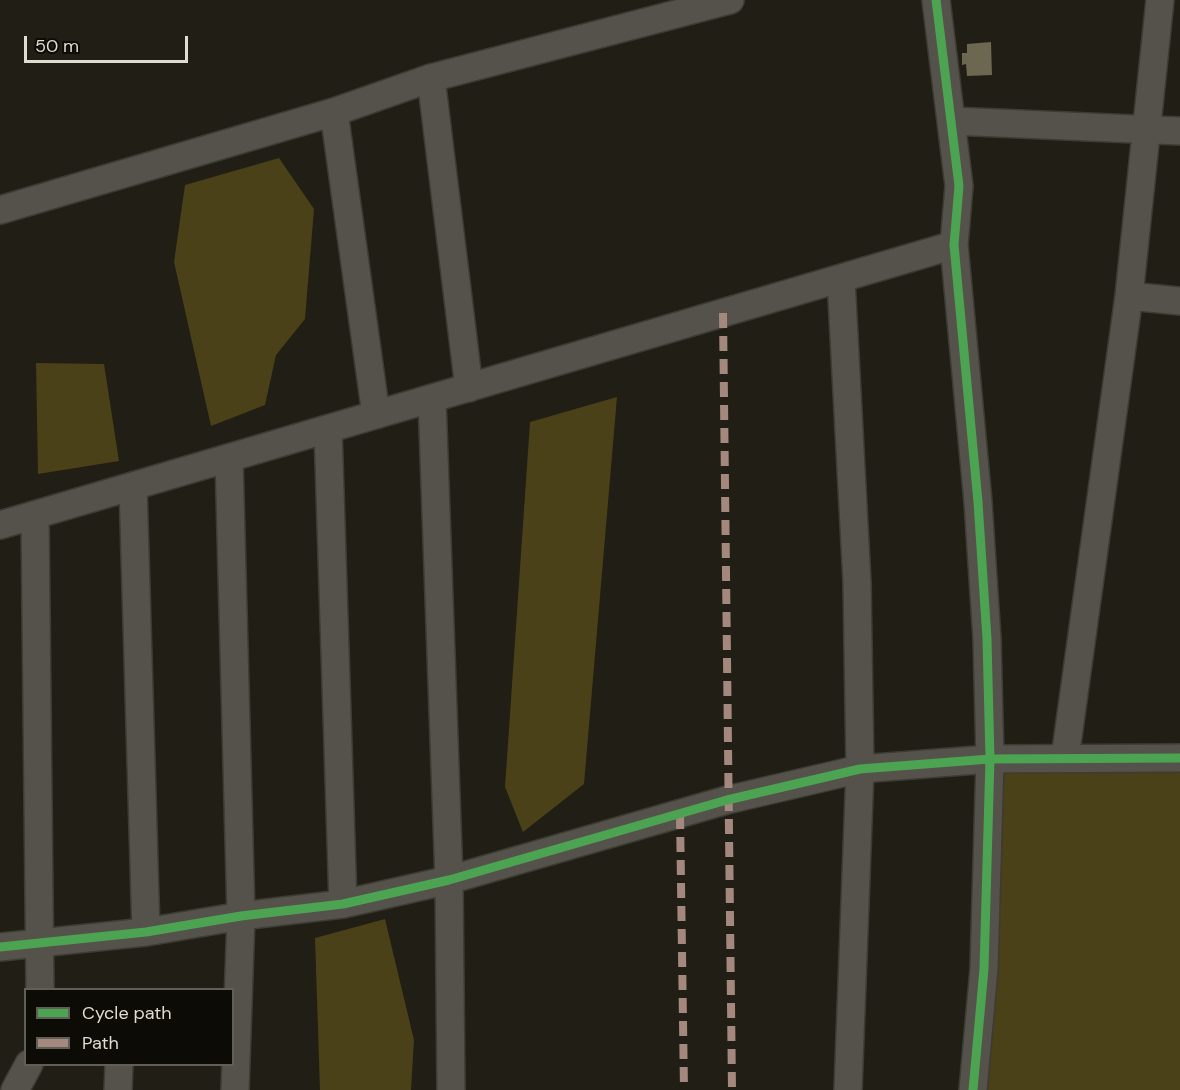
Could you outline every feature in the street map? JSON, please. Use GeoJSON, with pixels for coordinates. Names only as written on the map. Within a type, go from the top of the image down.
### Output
{"type":"FeatureCollection","features":[{"type":"Feature","properties":{"kind":"street"},"geometry":{"type":"LineString","coordinates":[[0,210],[334,112],[431,78],[730,0]]}},
{"type":"Feature","properties":{"kind":"street"},"geometry":{"type":"LineString","coordinates":[[936,0],[959,186],[954,244],[978,502],[987,639],[990,759],[984,969],[973,1090]]}},
{"type":"Feature","properties":{"kind":"street"},"geometry":{"type":"LineString","coordinates":[[1065,758],[1129,296],[1160,0]]}},
{"type":"Feature","properties":{"kind":"street"},"geometry":{"type":"LineString","coordinates":[[431,78],[469,387]]}},
{"type":"Feature","properties":{"kind":"street"},"geometry":{"type":"LineString","coordinates":[[334,112],[376,415]]}},
{"type":"Feature","properties":{"kind":"street"},"geometry":{"type":"LineString","coordinates":[[952,121],[1180,131]]}},
{"type":"Feature","properties":{"kind":"street"},"geometry":{"type":"LineString","coordinates":[[0,525],[954,244]]}},
{"type":"Feature","properties":{"kind":"street"},"geometry":{"type":"LineString","coordinates":[[841,279],[857,582],[860,769],[848,1090]]}},
{"type":"Feature","properties":{"kind":"street"},"geometry":{"type":"LineString","coordinates":[[1129,296],[1180,301]]}},
{"type":"Feature","properties":{"kind":"street"},"geometry":{"type":"LineString","coordinates":[[432,399],[449,879],[451,1090]]}},
{"type":"Feature","properties":{"kind":"street"},"geometry":{"type":"LineString","coordinates":[[328,429],[343,904]]}},
{"type":"Feature","properties":{"kind":"street"},"geometry":{"type":"LineString","coordinates":[[229,458],[242,916],[234,1062],[235,1090]]}},
{"type":"Feature","properties":{"kind":"street"},"geometry":{"type":"LineString","coordinates":[[133,486],[146,932]]}},
{"type":"Feature","properties":{"kind":"street"},"geometry":{"type":"LineString","coordinates":[[35,515],[40,988]]}},
{"type":"Feature","properties":{"kind":"street"},"geometry":{"type":"LineString","coordinates":[[0,946],[146,932],[242,916],[343,904],[449,879],[727,800],[860,769],[990,759],[1180,758]]}},
{"type":"Feature","properties":{"kind":"street"},"geometry":{"type":"LineString","coordinates":[[15,1090],[28,1066]]}},
{"type":"Feature","properties":{"kind":"street"},"geometry":{"type":"LineString","coordinates":[[118,1090],[119,1066]]}},
{"type":"Feature","properties":{"kind":"shaded area"},"geometry":{"type":"Polygon","coordinates":[[[279,158],[314,209],[305,319],[276,355],[265,405],[211,426],[174,262],[185,185],[279,158]]]}},
{"type":"Feature","properties":{"kind":"shaded area"},"geometry":{"type":"Polygon","coordinates":[[[36,363],[104,364],[119,461],[38,474],[36,363]]]}},
{"type":"Feature","properties":{"kind":"shaded area"},"geometry":{"type":"Polygon","coordinates":[[[617,397],[584,784],[523,832],[505,787],[530,422],[617,397]]]}},
{"type":"Feature","properties":{"kind":"shaded area"},"geometry":{"type":"Polygon","coordinates":[[[1180,763],[1180,1090],[979,1090],[998,767],[1180,763]]]}},
{"type":"Feature","properties":{"kind":"shaded area"},"geometry":{"type":"Polygon","coordinates":[[[385,919],[414,1040],[411,1090],[320,1090],[315,938],[385,919]]]}},
{"type":"Feature","properties":{"kind":"building"},"geometry":{"type":"Polygon","coordinates":[[[991,42],[992,75],[967,76],[966,64],[962,65],[962,53],[967,53],[967,44],[991,42]]]}},
{"type":"Feature","properties":{"kind":"marked path"},"geometry":{"type":"LineString","coordinates":[[723,313],[732,1090]]}},
{"type":"Feature","properties":{"kind":"marked path"},"geometry":{"type":"LineString","coordinates":[[680,814],[684,1090]]}},
{"type":"Feature","properties":{"kind":"cycle path"},"geometry":{"type":"LineString","coordinates":[[936,0],[959,186],[954,245],[978,502],[987,639],[990,759],[984,969],[973,1090]]}},
{"type":"Feature","properties":{"kind":"cycle path"},"geometry":{"type":"LineString","coordinates":[[0,947],[146,932],[241,916],[343,904],[449,880],[727,800],[860,769],[990,759],[1180,758]]}}]}
